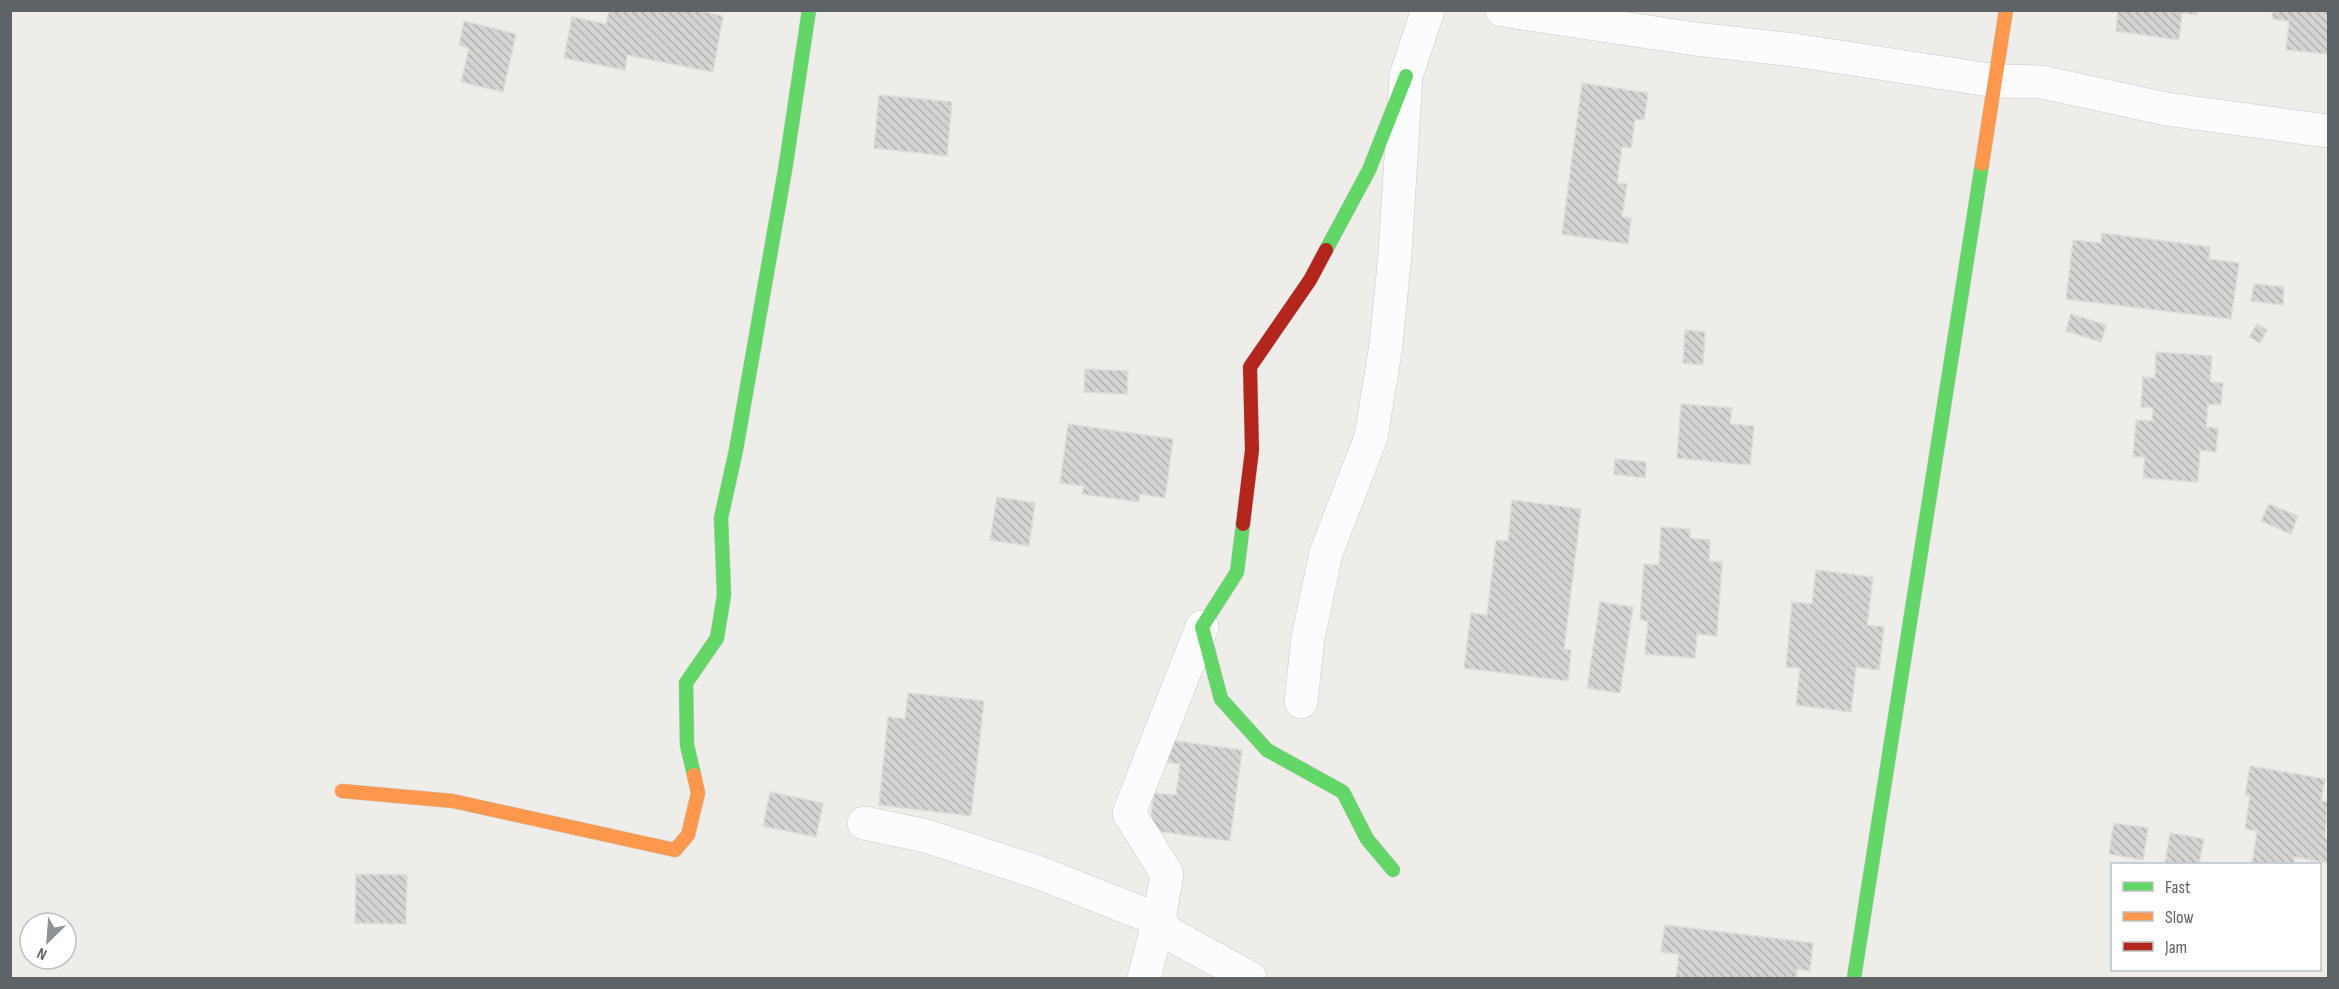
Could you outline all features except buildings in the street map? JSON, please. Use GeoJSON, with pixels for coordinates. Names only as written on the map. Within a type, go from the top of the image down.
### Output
{"type":"FeatureCollection","features":[{"type":"Feature","properties":{"kind":"street"},"geometry":{"type":"LineString","coordinates":[[342,791],[453,801],[675,850],[688,835],[698,793],[687,745],[686,683],[717,638],[724,595],[720,518],[736,450],[786,164],[809,10]]}},
{"type":"Feature","properties":{"kind":"street"},"geometry":{"type":"LineString","coordinates":[[1144,978],[1159,920],[1167,874],[1129,813],[1202,627],[1238,572],[1252,450],[1250,367],[1310,280],[1369,170],[1406,76],[1428,10]]}},
{"type":"Feature","properties":{"kind":"street"},"geometry":{"type":"LineString","coordinates":[[1502,10],[1695,39],[1794,50],[1996,81],[2042,82],[2166,109],[2328,131]]}},
{"type":"Feature","properties":{"kind":"street"},"geometry":{"type":"LineString","coordinates":[[1854,978],[2006,10]]}},
{"type":"Feature","properties":{"kind":"street"},"geometry":{"type":"LineString","coordinates":[[1301,702],[1308,638],[1326,553],[1371,437],[1373,426],[1386,345],[1395,254],[1406,76]]}},
{"type":"Feature","properties":{"kind":"street"},"geometry":{"type":"LineString","coordinates":[[1202,627],[1221,699],[1267,750],[1343,792],[1367,839],[1393,870]]}},
{"type":"Feature","properties":{"kind":"street"},"geometry":{"type":"LineString","coordinates":[[864,823],[926,836],[1040,873],[1159,920],[1168,933],[1250,978]]}},
{"type":"Feature","properties":{"kind":"traffic: fast"},"geometry":{"type":"LineString","coordinates":[[694,775],[687,745],[686,683],[717,638],[724,595],[721,518],[736,450],[786,164],[809,10]]}},
{"type":"Feature","properties":{"kind":"traffic: fast"},"geometry":{"type":"LineString","coordinates":[[1326,250],[1369,170],[1406,76]]}},
{"type":"Feature","properties":{"kind":"traffic: fast"},"geometry":{"type":"LineString","coordinates":[[1854,978],[1982,164]]}},
{"type":"Feature","properties":{"kind":"traffic: fast"},"geometry":{"type":"LineString","coordinates":[[1243,524],[1237,572],[1202,627],[1221,699],[1267,750],[1343,792],[1367,839],[1393,870]]}},
{"type":"Feature","properties":{"kind":"traffic: slow"},"geometry":{"type":"LineString","coordinates":[[1982,164],[2006,10]]}},
{"type":"Feature","properties":{"kind":"traffic: slow"},"geometry":{"type":"LineString","coordinates":[[342,791],[453,801],[675,850],[688,835],[698,793],[694,775]]}},
{"type":"Feature","properties":{"kind":"traffic: jam"},"geometry":{"type":"LineString","coordinates":[[1243,524],[1252,450],[1250,367],[1310,280],[1326,250]]}}]}
